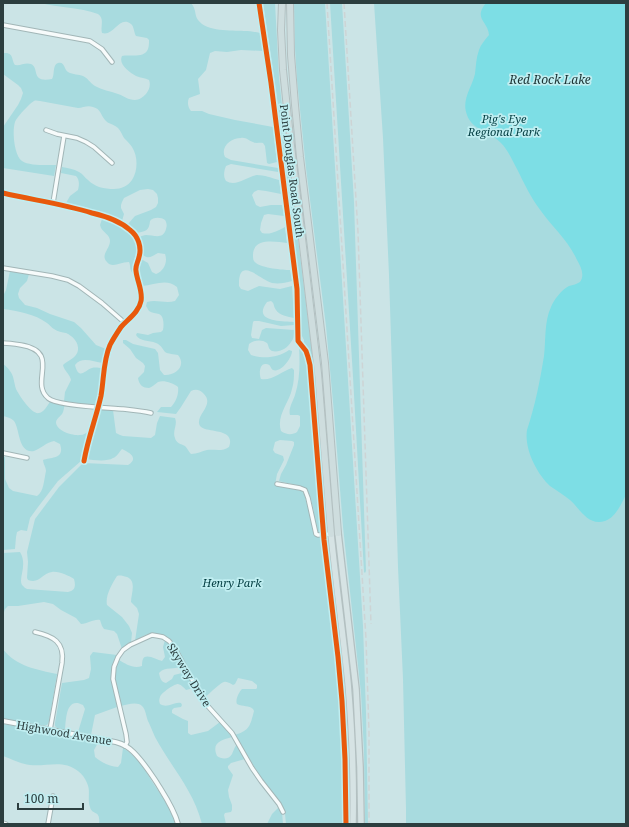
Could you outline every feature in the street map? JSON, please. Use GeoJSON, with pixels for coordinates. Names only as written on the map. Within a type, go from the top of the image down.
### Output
{"type":"FeatureCollection","features":[{"type":"Feature","properties":{"kind":"highway"},"geometry":{"type":"LineString","coordinates":[[277,3],[289,129],[318,373],[331,534],[350,706],[353,765],[353,824]]}},
{"type":"Feature","properties":{"kind":"highway"},"geometry":{"type":"LineString","coordinates":[[282,3],[282,53]]}},
{"type":"Feature","properties":{"kind":"highway"},"geometry":{"type":"LineString","coordinates":[[290,3],[290,55],[302,176],[325,363],[338,533],[356,695],[360,767],[361,824]]}},
{"type":"Feature","properties":{"kind":"street","name":"Point Douglas Road South"},"geometry":{"type":"LineString","coordinates":[[259,3],[271,83],[297,289],[298,342]]}},
{"type":"Feature","properties":{"kind":"street"},"geometry":{"type":"LineString","coordinates":[[3,25],[90,41],[100,48],[112,62]]}},
{"type":"Feature","properties":{"kind":"street"},"geometry":{"type":"LineString","coordinates":[[46,130],[55,134],[77,138],[88,143],[112,163]]}},
{"type":"Feature","properties":{"kind":"street"},"geometry":{"type":"LineString","coordinates":[[53,203],[64,136]]}},
{"type":"Feature","properties":{"kind":"street"},"geometry":{"type":"LineString","coordinates":[[3,193],[53,203],[111,219],[130,230],[136,235],[139,242],[140,249],[136,270],[141,291],[141,301],[137,310],[115,336],[108,350],[101,395],[84,461]]}},
{"type":"Feature","properties":{"kind":"street"},"geometry":{"type":"LineString","coordinates":[[3,268],[68,280],[102,303],[125,323]]}},
{"type":"Feature","properties":{"kind":"street"},"geometry":{"type":"LineString","coordinates":[[3,343],[25,346],[38,352],[42,358],[43,364],[42,389],[48,399],[58,402],[151,413]]}},
{"type":"Feature","properties":{"kind":"street"},"geometry":{"type":"LineString","coordinates":[[3,454],[27,458]]}},
{"type":"Feature","properties":{"kind":"street"},"geometry":{"type":"LineString","coordinates":[[277,484],[305,490],[316,534],[331,534]]}},
{"type":"Feature","properties":{"kind":"street"},"geometry":{"type":"LineString","coordinates":[[35,632],[47,635],[54,639],[60,646],[62,654],[63,661],[50,730]]}},
{"type":"Feature","properties":{"kind":"street","name":"Skyway Drive"},"geometry":{"type":"LineString","coordinates":[[126,746],[126,734],[113,679],[114,665],[120,654],[130,645],[150,636],[161,636],[176,650],[205,703],[232,733],[257,774],[279,804],[283,812]]}},
{"type":"Feature","properties":{"kind":"street","name":"Highwood Avenue"},"geometry":{"type":"LineString","coordinates":[[3,721],[110,741],[126,746],[145,766],[169,802],[178,824]]}},
{"type":"Feature","properties":{"kind":"street"},"geometry":{"type":"LineString","coordinates":[[48,824],[53,796]]}},
{"type":"Feature","properties":{"kind":"green space","name":"Henry Park"},"geometry":{"type":"Polygon","coordinates":[[[40,3],[191,3],[198,20],[207,27],[220,30],[260,33],[263,51],[241,50],[227,52],[215,51],[210,53],[206,70],[198,79],[200,94],[189,98],[188,105],[191,111],[202,111],[235,120],[273,127],[277,162],[267,163],[265,146],[263,143],[254,143],[244,138],[237,138],[230,141],[225,147],[224,153],[225,157],[231,160],[278,168],[278,172],[231,164],[226,166],[224,175],[226,181],[230,183],[241,181],[257,175],[279,180],[281,194],[258,190],[252,195],[256,205],[260,207],[282,205],[284,216],[264,215],[260,230],[262,233],[268,233],[285,227],[287,243],[261,243],[254,249],[253,258],[259,265],[290,270],[292,281],[272,283],[246,270],[242,272],[239,286],[241,289],[248,291],[259,286],[280,289],[292,286],[294,318],[279,313],[271,301],[267,302],[263,309],[263,313],[270,319],[276,321],[294,322],[294,325],[281,326],[254,321],[251,335],[252,338],[259,339],[262,330],[266,328],[294,330],[294,336],[290,344],[280,351],[272,351],[267,343],[255,341],[249,344],[248,350],[251,355],[260,357],[275,356],[289,350],[292,351],[292,354],[283,367],[273,370],[269,365],[264,364],[261,367],[260,372],[261,379],[269,379],[288,369],[292,368],[294,370],[293,387],[280,420],[281,431],[289,434],[294,434],[297,432],[300,426],[300,416],[290,415],[290,408],[299,377],[299,347],[301,347],[306,355],[309,365],[320,505],[322,514],[311,365],[301,334],[300,289],[277,98],[263,3],[275,3],[279,77],[314,368],[326,531],[342,663],[348,747],[349,824],[286,824],[283,807],[261,778],[235,735],[249,727],[254,711],[250,707],[237,704],[238,696],[242,689],[256,689],[257,685],[252,681],[238,678],[233,685],[226,682],[222,683],[204,698],[178,650],[170,640],[162,635],[154,633],[145,635],[135,641],[139,614],[137,608],[131,602],[133,585],[132,581],[127,577],[117,576],[109,590],[107,598],[107,605],[122,617],[132,633],[131,643],[122,649],[117,634],[114,631],[104,629],[100,620],[81,624],[76,618],[53,604],[44,602],[8,606],[3,615],[3,553],[20,552],[23,562],[21,582],[27,589],[68,592],[72,591],[74,588],[74,579],[58,572],[48,573],[35,581],[28,580],[27,552],[35,519],[59,487],[83,463],[128,465],[133,460],[130,454],[122,449],[116,457],[107,460],[86,459],[98,411],[100,409],[113,410],[116,433],[123,436],[151,438],[155,435],[160,416],[175,418],[176,423],[174,435],[176,441],[185,446],[191,454],[207,450],[224,449],[229,447],[230,442],[227,435],[205,429],[200,425],[199,419],[207,405],[207,401],[203,393],[198,390],[191,391],[176,414],[157,412],[161,407],[171,407],[173,405],[178,395],[178,387],[163,381],[158,382],[149,388],[142,386],[139,383],[138,378],[144,372],[145,366],[123,343],[123,340],[126,340],[133,344],[155,349],[158,353],[160,370],[164,375],[176,372],[180,366],[181,363],[178,355],[166,353],[158,344],[142,340],[136,335],[137,333],[148,335],[161,332],[163,330],[163,319],[161,315],[149,311],[146,306],[147,302],[175,301],[179,295],[177,287],[173,284],[165,282],[142,286],[139,276],[141,259],[148,263],[152,272],[156,274],[161,271],[166,263],[165,254],[158,253],[149,257],[143,255],[143,246],[140,237],[145,235],[163,235],[167,227],[165,220],[155,218],[150,221],[147,230],[137,233],[128,224],[135,216],[156,207],[158,203],[157,194],[153,190],[148,189],[140,190],[124,198],[121,205],[124,214],[122,221],[99,212],[66,203],[70,196],[78,190],[79,183],[76,176],[61,173],[62,167],[77,171],[97,186],[103,188],[110,189],[124,187],[132,180],[136,168],[134,151],[119,129],[106,121],[99,110],[91,106],[78,108],[35,101],[23,111],[15,122],[15,148],[19,158],[25,163],[56,165],[54,176],[3,168],[3,127],[18,105],[23,93],[18,85],[3,74],[3,53],[7,53],[12,56],[15,65],[27,63],[34,66],[38,77],[41,79],[52,79],[56,64],[62,63],[68,72],[83,76],[93,85],[130,99],[136,100],[141,98],[148,91],[150,84],[149,80],[138,77],[127,70],[121,59],[122,56],[143,54],[148,48],[149,40],[147,38],[136,36],[131,24],[123,22],[110,32],[102,33],[102,20],[98,14],[84,10],[40,3]],[[280,440],[275,442],[273,450],[275,453],[283,456],[284,460],[277,474],[275,485],[302,491],[309,511],[314,512],[310,495],[305,488],[279,481],[294,445],[294,442],[280,440]]]}},
{"type":"Feature","properties":{"kind":"green space"},"geometry":{"type":"Polygon","coordinates":[[[294,3],[325,3],[363,626],[368,824],[365,824],[364,751],[361,693],[343,527],[326,326],[306,168],[297,80],[294,3]]]}},
{"type":"Feature","properties":{"kind":"green space"},"geometry":{"type":"Polygon","coordinates":[[[330,3],[342,3],[354,202],[365,573],[364,572],[330,3]]]}},
{"type":"Feature","properties":{"kind":"green space","name":"Pig's Eye Regional Park"},"geometry":{"type":"Polygon","coordinates":[[[374,3],[626,3],[626,824],[406,824],[403,679],[389,275],[383,138],[374,3]]]}},
{"type":"Feature","properties":{"kind":"green space"},"geometry":{"type":"Polygon","coordinates":[[[102,219],[120,227],[135,240],[138,252],[134,266],[134,274],[132,273],[129,262],[112,265],[105,259],[105,254],[110,244],[110,239],[101,228],[100,225],[102,219]]]}},
{"type":"Feature","properties":{"kind":"green space"},"geometry":{"type":"Polygon","coordinates":[[[10,271],[29,274],[27,281],[20,288],[18,294],[19,298],[25,305],[74,322],[96,345],[106,349],[103,363],[84,360],[75,365],[80,374],[92,368],[102,368],[96,405],[64,401],[65,392],[71,380],[63,365],[74,357],[78,350],[78,345],[73,338],[66,333],[52,328],[37,317],[3,309],[3,296],[6,290],[10,271]]]}},
{"type":"Feature","properties":{"kind":"green space"},"geometry":{"type":"Polygon","coordinates":[[[3,364],[11,373],[20,396],[33,411],[36,413],[41,412],[50,402],[65,405],[56,422],[59,428],[69,434],[77,435],[83,435],[89,431],[81,461],[58,481],[30,518],[27,531],[21,530],[17,532],[15,549],[3,550],[3,457],[5,457],[5,479],[9,488],[13,491],[37,496],[41,492],[46,471],[43,460],[59,455],[61,449],[60,444],[54,441],[34,451],[25,449],[22,445],[14,421],[3,416],[3,364]]]}},
{"type":"Feature","properties":{"kind":"green space"},"geometry":{"type":"Polygon","coordinates":[[[165,640],[174,650],[183,666],[161,671],[159,673],[161,680],[166,683],[172,679],[174,675],[186,672],[194,688],[186,690],[179,684],[174,685],[161,695],[159,700],[160,704],[166,706],[181,703],[181,707],[174,708],[172,713],[188,721],[188,733],[191,735],[208,731],[220,722],[232,737],[218,742],[215,748],[217,756],[227,758],[231,756],[237,744],[245,759],[231,763],[228,766],[233,775],[228,790],[232,810],[224,815],[226,824],[202,824],[193,800],[155,737],[143,707],[137,704],[121,706],[116,678],[119,660],[130,666],[136,667],[142,666],[144,657],[152,657],[162,661],[165,657],[163,647],[165,640]]]}},
{"type":"Feature","properties":{"kind":"green space"},"geometry":{"type":"Polygon","coordinates":[[[3,649],[14,660],[20,663],[35,669],[57,674],[49,722],[47,725],[42,726],[3,719],[3,649]]]}},
{"type":"Feature","properties":{"kind":"green space"},"geometry":{"type":"Polygon","coordinates":[[[93,652],[117,655],[112,667],[112,674],[117,707],[95,715],[91,735],[78,732],[85,709],[83,705],[77,703],[73,704],[68,710],[65,730],[58,729],[55,726],[55,723],[62,683],[89,678],[91,669],[90,656],[93,652]]]}},
{"type":"Feature","properties":{"kind":"green space"},"geometry":{"type":"Polygon","coordinates":[[[3,724],[99,741],[94,750],[95,757],[106,764],[115,767],[118,767],[121,763],[123,748],[137,759],[144,768],[166,803],[175,824],[99,824],[98,814],[91,810],[90,807],[89,789],[87,783],[78,771],[72,767],[60,764],[36,765],[19,763],[3,756],[3,724]]]}},
{"type":"Feature","properties":{"kind":"green space"},"geometry":{"type":"Polygon","coordinates":[[[279,807],[282,812],[283,824],[267,824],[272,814],[279,807]]]}},
{"type":"Feature","properties":{"kind":"water","name":"Red Rock Lake"},"geometry":{"type":"Polygon","coordinates":[[[486,3],[626,3],[626,495],[612,517],[605,521],[599,522],[589,519],[570,500],[550,486],[540,475],[532,461],[528,445],[527,430],[541,375],[546,325],[549,313],[552,304],[563,290],[580,282],[582,271],[565,240],[534,201],[506,149],[497,139],[477,128],[469,120],[467,115],[465,104],[475,74],[478,53],[482,44],[489,35],[481,16],[482,8],[486,3]]]}},
{"type":"Feature","properties":{"kind":"railway"},"geometry":{"type":"LineString","coordinates":[[327,3],[366,639],[369,732],[369,824]]}},
{"type":"Feature","properties":{"kind":"railway"},"geometry":{"type":"LineString","coordinates":[[344,3],[358,232],[371,624]]}},
{"type":"Feature","properties":{"kind":"cycle path"},"geometry":{"type":"LineString","coordinates":[[259,3],[271,83],[297,289],[298,341],[306,351],[310,365],[324,540],[342,701],[346,824]]}},
{"type":"Feature","properties":{"kind":"cycle path"},"geometry":{"type":"LineString","coordinates":[[3,193],[70,207],[107,217],[117,221],[133,232],[139,242],[140,253],[136,269],[141,294],[140,305],[136,312],[121,327],[108,351],[101,396],[84,461]]}}]}
